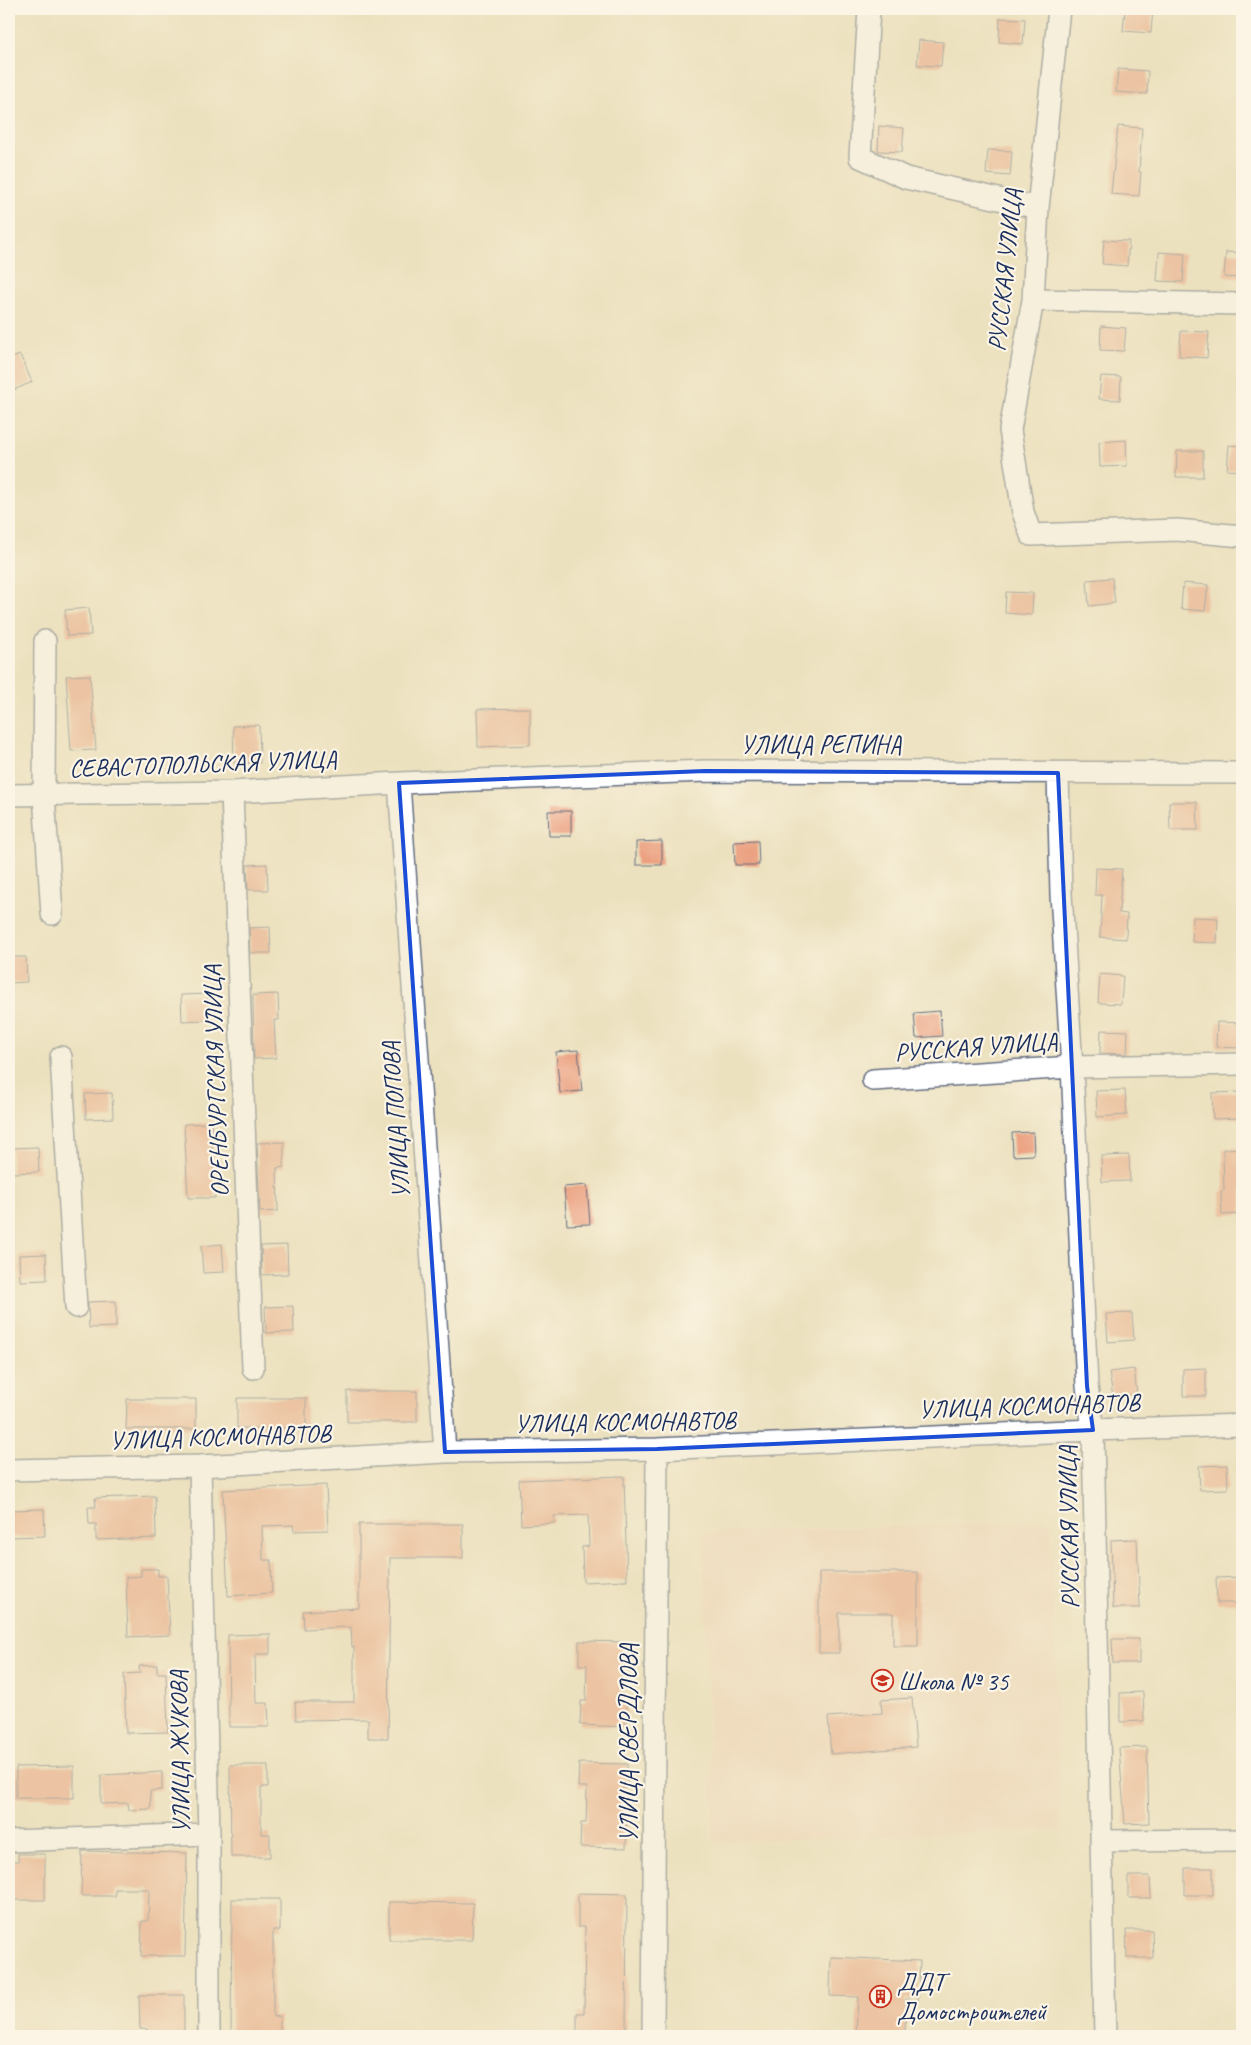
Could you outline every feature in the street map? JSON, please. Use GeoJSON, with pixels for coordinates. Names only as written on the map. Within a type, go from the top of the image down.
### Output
{"type":"FeatureCollection","features":[{"type":"Feature","properties":{"kind":"street"},"geometry":{"type":"LineString","coordinates":[[869,9],[860,157],[906,178],[1038,208]]}},
{"type":"Feature","properties":{"kind":"street","name":"РУССКАЯ УЛИЦА"},"geometry":{"type":"LineString","coordinates":[[1059,9],[1038,208],[1034,300],[1010,430],[1023,512],[1031,535],[1177,530],[1242,536]]}},
{"type":"Feature","properties":{"kind":"street"},"geometry":{"type":"LineString","coordinates":[[1034,300],[1242,304]]}},
{"type":"Feature","properties":{"kind":"street"},"geometry":{"type":"LineString","coordinates":[[45,641],[44,795],[52,914]]}},
{"type":"Feature","properties":{"kind":"street","name":"УЛИЦА РЕПИНА"},"geometry":{"type":"LineString","coordinates":[[399,783],[705,771],[1242,773]]}},
{"type":"Feature","properties":{"kind":"street"},"geometry":{"type":"LineString","coordinates":[[1058,773],[1061,894],[1072,1067],[1242,1064]]}},
{"type":"Feature","properties":{"kind":"street","name":"СЕВАСТОПОЛЬСКАЯ УЛИЦА"},"geometry":{"type":"LineString","coordinates":[[9,795],[232,792],[399,783]]}},
{"type":"Feature","properties":{"kind":"street","name":"УЛИЦА ПОПОВА"},"geometry":{"type":"LineString","coordinates":[[399,783],[445,1452]]}},
{"type":"Feature","properties":{"kind":"street","name":"ОРЕНБУРГСКАЯ УЛИЦА"},"geometry":{"type":"LineString","coordinates":[[232,792],[253,1368]]}},
{"type":"Feature","properties":{"kind":"street"},"geometry":{"type":"LineString","coordinates":[[61,1057],[76,1307]]}},
{"type":"Feature","properties":{"kind":"street","name":"РУССКАЯ УЛИЦА"},"geometry":{"type":"LineString","coordinates":[[873,1080],[1072,1067],[1087,1386],[1094,1430],[1105,2036]]}},
{"type":"Feature","properties":{"kind":"street","name":"УЛИЦА КОСМОНАВТОВ"},"geometry":{"type":"LineString","coordinates":[[9,1470],[200,1466],[445,1452],[657,1449],[1242,1425]]}},
{"type":"Feature","properties":{"kind":"street","name":"УЛИЦА СВЕРДЛОВА"},"geometry":{"type":"LineString","coordinates":[[653,2036],[657,1449]]}},
{"type":"Feature","properties":{"kind":"street","name":"УЛИЦА ЖУКОВА"},"geometry":{"type":"LineString","coordinates":[[200,1466],[209,1834],[209,2036]]}},
{"type":"Feature","properties":{"kind":"street"},"geometry":{"type":"LineString","coordinates":[[9,1841],[209,1834]]}},
{"type":"Feature","properties":{"kind":"street"},"geometry":{"type":"LineString","coordinates":[[1101,1841],[1242,1840]]}},
{"type":"Feature","properties":{"kind":"highlighted area"},"geometry":{"type":"Polygon","coordinates":[[[705,771],[1058,773],[1087,1386],[1093,1430],[657,1449],[445,1452],[399,783],[705,771]]]}},
{"type":"Feature","properties":{"kind":"shaded area","name":"Школа № 35"},"geometry":{"type":"Polygon","coordinates":[[[1051,1521],[1061,1830],[713,1842],[703,1533],[1051,1521]]]}},
{"type":"Feature","properties":{"kind":"building"},"geometry":{"type":"Polygon","coordinates":[[[1125,9],[1153,9],[1151,33],[1123,31],[1125,9]]]}},
{"type":"Feature","properties":{"kind":"building"},"geometry":{"type":"Polygon","coordinates":[[[1000,18],[1025,19],[1023,44],[999,42],[1000,18]]]}},
{"type":"Feature","properties":{"kind":"building"},"geometry":{"type":"Polygon","coordinates":[[[919,40],[943,42],[941,66],[917,65],[919,40]]]}},
{"type":"Feature","properties":{"kind":"building"},"geometry":{"type":"Polygon","coordinates":[[[1118,69],[1148,71],[1147,94],[1116,92],[1118,69]]]}},
{"type":"Feature","properties":{"kind":"building"},"geometry":{"type":"Polygon","coordinates":[[[879,126],[904,128],[902,152],[878,151],[879,126]]]}},
{"type":"Feature","properties":{"kind":"building"},"geometry":{"type":"Polygon","coordinates":[[[1118,126],[1142,128],[1139,196],[1111,194],[1118,126]]]}},
{"type":"Feature","properties":{"kind":"building"},"geometry":{"type":"Polygon","coordinates":[[[988,150],[1012,151],[1010,176],[986,174],[988,150]]]}},
{"type":"Feature","properties":{"kind":"building"},"geometry":{"type":"Polygon","coordinates":[[[1104,240],[1129,241],[1127,266],[1102,264],[1104,240]]]}},
{"type":"Feature","properties":{"kind":"building"},"geometry":{"type":"Polygon","coordinates":[[[1159,252],[1185,254],[1183,282],[1157,281],[1159,252]]]}},
{"type":"Feature","properties":{"kind":"building"},"geometry":{"type":"Polygon","coordinates":[[[1226,252],[1242,253],[1242,278],[1224,277],[1226,252]]]}},
{"type":"Feature","properties":{"kind":"building"},"geometry":{"type":"Polygon","coordinates":[[[1101,326],[1126,328],[1124,351],[1100,350],[1101,326]]]}},
{"type":"Feature","properties":{"kind":"building"},"geometry":{"type":"Polygon","coordinates":[[[1181,331],[1209,332],[1207,358],[1179,356],[1181,331]]]}},
{"type":"Feature","properties":{"kind":"building"},"geometry":{"type":"Polygon","coordinates":[[[20,355],[32,382],[9,392],[9,359],[20,355]]]}},
{"type":"Feature","properties":{"kind":"building"},"geometry":{"type":"Polygon","coordinates":[[[1101,376],[1121,377],[1120,400],[1099,399],[1101,376]]]}},
{"type":"Feature","properties":{"kind":"building"},"geometry":{"type":"Polygon","coordinates":[[[1126,440],[1127,466],[1100,467],[1099,442],[1126,440]]]}},
{"type":"Feature","properties":{"kind":"building"},"geometry":{"type":"Polygon","coordinates":[[[1229,445],[1242,446],[1242,471],[1227,470],[1229,445]]]}},
{"type":"Feature","properties":{"kind":"building"},"geometry":{"type":"Polygon","coordinates":[[[1177,451],[1203,451],[1203,477],[1176,477],[1177,451]]]}},
{"type":"Feature","properties":{"kind":"building"},"geometry":{"type":"Polygon","coordinates":[[[1112,578],[1115,603],[1089,606],[1087,580],[1112,578]]]}},
{"type":"Feature","properties":{"kind":"building"},"geometry":{"type":"Polygon","coordinates":[[[1183,583],[1208,585],[1205,611],[1181,609],[1183,583]]]}},
{"type":"Feature","properties":{"kind":"building"},"geometry":{"type":"Polygon","coordinates":[[[1006,592],[1033,593],[1032,615],[1005,613],[1006,592]]]}},
{"type":"Feature","properties":{"kind":"building"},"geometry":{"type":"Polygon","coordinates":[[[89,608],[91,635],[67,636],[65,610],[89,608]]]}},
{"type":"Feature","properties":{"kind":"building"},"geometry":{"type":"Polygon","coordinates":[[[90,675],[96,750],[71,751],[66,676],[90,675]]]}},
{"type":"Feature","properties":{"kind":"building"},"geometry":{"type":"Polygon","coordinates":[[[530,708],[530,745],[478,747],[477,709],[530,708]]]}},
{"type":"Feature","properties":{"kind":"building"},"geometry":{"type":"Polygon","coordinates":[[[259,725],[260,763],[234,763],[233,726],[259,725]]]}},
{"type":"Feature","properties":{"kind":"building"},"geometry":{"type":"Polygon","coordinates":[[[1169,802],[1197,802],[1198,830],[1170,830],[1169,802]]]}},
{"type":"Feature","properties":{"kind":"building"},"geometry":{"type":"Polygon","coordinates":[[[548,811],[571,811],[571,836],[549,836],[548,811]]]}},
{"type":"Feature","properties":{"kind":"building"},"geometry":{"type":"Polygon","coordinates":[[[662,841],[662,865],[636,865],[636,842],[662,841]]]}},
{"type":"Feature","properties":{"kind":"building"},"geometry":{"type":"Polygon","coordinates":[[[758,841],[759,865],[735,865],[734,842],[758,841]]]}},
{"type":"Feature","properties":{"kind":"building"},"geometry":{"type":"Polygon","coordinates":[[[267,864],[268,890],[248,890],[247,865],[267,864]]]}},
{"type":"Feature","properties":{"kind":"building"},"geometry":{"type":"Polygon","coordinates":[[[1096,868],[1122,869],[1119,913],[1127,914],[1126,939],[1100,937],[1102,895],[1095,895],[1096,868]]]}},
{"type":"Feature","properties":{"kind":"building"},"geometry":{"type":"Polygon","coordinates":[[[1193,917],[1218,918],[1217,943],[1192,942],[1193,917]]]}},
{"type":"Feature","properties":{"kind":"building"},"geometry":{"type":"Polygon","coordinates":[[[270,927],[271,953],[250,953],[249,928],[270,927]]]}},
{"type":"Feature","properties":{"kind":"building"},"geometry":{"type":"Polygon","coordinates":[[[9,957],[26,957],[27,982],[9,983],[9,957]]]}},
{"type":"Feature","properties":{"kind":"building"},"geometry":{"type":"Polygon","coordinates":[[[1100,974],[1123,976],[1121,1004],[1098,1003],[1100,974]]]}},
{"type":"Feature","properties":{"kind":"building"},"geometry":{"type":"Polygon","coordinates":[[[208,994],[209,1020],[182,1021],[181,995],[208,994]]]}},
{"type":"Feature","properties":{"kind":"building"},"geometry":{"type":"Polygon","coordinates":[[[278,994],[279,1020],[274,1020],[276,1058],[254,1059],[253,995],[278,994]]]}},
{"type":"Feature","properties":{"kind":"building"},"geometry":{"type":"Polygon","coordinates":[[[940,1011],[942,1036],[916,1038],[914,1013],[940,1011]]]}},
{"type":"Feature","properties":{"kind":"building"},"geometry":{"type":"Polygon","coordinates":[[[1217,1022],[1242,1023],[1240,1048],[1216,1047],[1217,1022]]]}},
{"type":"Feature","properties":{"kind":"building"},"geometry":{"type":"Polygon","coordinates":[[[1101,1030],[1128,1031],[1127,1054],[1100,1053],[1101,1030]]]}},
{"type":"Feature","properties":{"kind":"building"},"geometry":{"type":"Polygon","coordinates":[[[578,1050],[582,1091],[560,1093],[556,1052],[578,1050]]]}},
{"type":"Feature","properties":{"kind":"building"},"geometry":{"type":"Polygon","coordinates":[[[1125,1090],[1127,1115],[1097,1117],[1096,1091],[1125,1090]]]}},
{"type":"Feature","properties":{"kind":"building"},"geometry":{"type":"Polygon","coordinates":[[[1239,1092],[1241,1118],[1213,1119],[1212,1093],[1239,1092]]]}},
{"type":"Feature","properties":{"kind":"building"},"geometry":{"type":"Polygon","coordinates":[[[112,1093],[113,1118],[86,1119],[85,1094],[112,1093]]]}},
{"type":"Feature","properties":{"kind":"building"},"geometry":{"type":"Polygon","coordinates":[[[211,1123],[215,1198],[188,1198],[184,1124],[211,1123]]]}},
{"type":"Feature","properties":{"kind":"building"},"geometry":{"type":"Polygon","coordinates":[[[1033,1132],[1034,1155],[1013,1156],[1012,1133],[1033,1132]]]}},
{"type":"Feature","properties":{"kind":"building"},"geometry":{"type":"Polygon","coordinates":[[[284,1142],[284,1167],[277,1168],[278,1211],[260,1212],[257,1143],[284,1142]]]}},
{"type":"Feature","properties":{"kind":"building"},"geometry":{"type":"Polygon","coordinates":[[[38,1147],[39,1172],[12,1173],[11,1148],[38,1147]]]}},
{"type":"Feature","properties":{"kind":"building"},"geometry":{"type":"Polygon","coordinates":[[[1242,1148],[1242,1214],[1222,1215],[1221,1191],[1224,1191],[1223,1149],[1242,1148]]]}},
{"type":"Feature","properties":{"kind":"building"},"geometry":{"type":"Polygon","coordinates":[[[1129,1155],[1130,1181],[1102,1182],[1101,1156],[1129,1155]]]}},
{"type":"Feature","properties":{"kind":"building"},"geometry":{"type":"Polygon","coordinates":[[[587,1185],[590,1224],[567,1225],[564,1187],[587,1185]]]}},
{"type":"Feature","properties":{"kind":"building"},"geometry":{"type":"Polygon","coordinates":[[[222,1244],[224,1272],[203,1273],[201,1246],[222,1244]]]}},
{"type":"Feature","properties":{"kind":"building"},"geometry":{"type":"Polygon","coordinates":[[[287,1245],[288,1274],[262,1275],[261,1246],[287,1245]]]}},
{"type":"Feature","properties":{"kind":"building"},"geometry":{"type":"Polygon","coordinates":[[[46,1254],[47,1280],[20,1281],[19,1255],[46,1254]]]}},
{"type":"Feature","properties":{"kind":"building"},"geometry":{"type":"Polygon","coordinates":[[[116,1301],[116,1327],[89,1328],[88,1302],[116,1301]]]}},
{"type":"Feature","properties":{"kind":"building"},"geometry":{"type":"Polygon","coordinates":[[[293,1306],[294,1332],[266,1333],[265,1307],[293,1306]]]}},
{"type":"Feature","properties":{"kind":"building"},"geometry":{"type":"Polygon","coordinates":[[[1132,1313],[1134,1340],[1108,1342],[1106,1314],[1132,1313]]]}},
{"type":"Feature","properties":{"kind":"building"},"geometry":{"type":"Polygon","coordinates":[[[1206,1368],[1206,1396],[1183,1396],[1183,1369],[1206,1368]]]}},
{"type":"Feature","properties":{"kind":"building"},"geometry":{"type":"Polygon","coordinates":[[[1134,1369],[1137,1394],[1113,1397],[1109,1372],[1134,1369]]]}},
{"type":"Feature","properties":{"kind":"building"},"geometry":{"type":"Polygon","coordinates":[[[347,1391],[417,1391],[417,1422],[347,1422],[347,1391]]]}},
{"type":"Feature","properties":{"kind":"building"},"geometry":{"type":"Polygon","coordinates":[[[237,1398],[306,1398],[306,1428],[237,1428],[237,1398]]]}},
{"type":"Feature","properties":{"kind":"building"},"geometry":{"type":"Polygon","coordinates":[[[127,1399],[196,1399],[196,1429],[126,1429],[127,1399]]]}},
{"type":"Feature","properties":{"kind":"building"},"geometry":{"type":"Polygon","coordinates":[[[1227,1465],[1228,1489],[1200,1490],[1199,1466],[1227,1465]]]}},
{"type":"Feature","properties":{"kind":"building"},"geometry":{"type":"Polygon","coordinates":[[[624,1476],[627,1580],[583,1582],[582,1547],[589,1546],[588,1515],[554,1516],[554,1523],[521,1525],[519,1480],[624,1476]]]}},
{"type":"Feature","properties":{"kind":"building"},"geometry":{"type":"Polygon","coordinates":[[[326,1485],[328,1530],[294,1531],[293,1525],[262,1526],[263,1560],[271,1560],[272,1593],[228,1596],[223,1490],[326,1485]]]}},
{"type":"Feature","properties":{"kind":"building"},"geometry":{"type":"Polygon","coordinates":[[[155,1496],[156,1538],[96,1540],[96,1524],[89,1524],[88,1507],[96,1507],[95,1498],[155,1496]]]}},
{"type":"Feature","properties":{"kind":"building"},"geometry":{"type":"Polygon","coordinates":[[[44,1509],[45,1536],[9,1537],[9,1510],[44,1509]]]}},
{"type":"Feature","properties":{"kind":"building"},"geometry":{"type":"Polygon","coordinates":[[[359,1524],[463,1524],[463,1558],[390,1558],[388,1738],[368,1738],[368,1719],[296,1720],[295,1702],[354,1702],[354,1647],[352,1647],[351,1627],[304,1629],[303,1611],[359,1608],[359,1524]]]}},
{"type":"Feature","properties":{"kind":"building"},"geometry":{"type":"Polygon","coordinates":[[[1137,1539],[1140,1608],[1113,1608],[1111,1540],[1137,1539]]]}},
{"type":"Feature","properties":{"kind":"building"},"geometry":{"type":"Polygon","coordinates":[[[141,1569],[158,1569],[158,1576],[167,1576],[170,1635],[128,1637],[126,1577],[141,1576],[141,1569]]]}},
{"type":"Feature","properties":{"kind":"building"},"geometry":{"type":"Polygon","coordinates":[[[819,1572],[918,1572],[918,1646],[893,1646],[893,1613],[839,1613],[839,1653],[819,1653],[819,1572]]]}},
{"type":"Feature","properties":{"kind":"building"},"geometry":{"type":"Polygon","coordinates":[[[1241,1577],[1242,1603],[1217,1603],[1216,1578],[1241,1577]]]}},
{"type":"Feature","properties":{"kind":"building"},"geometry":{"type":"Polygon","coordinates":[[[270,1634],[270,1654],[255,1654],[256,1703],[268,1703],[269,1727],[229,1727],[228,1635],[270,1634]]]}},
{"type":"Feature","properties":{"kind":"building"},"geometry":{"type":"Polygon","coordinates":[[[1112,1639],[1139,1639],[1139,1663],[1113,1663],[1112,1639]]]}},
{"type":"Feature","properties":{"kind":"building"},"geometry":{"type":"Polygon","coordinates":[[[579,1641],[628,1642],[627,1666],[622,1666],[621,1703],[627,1703],[626,1727],[580,1725],[581,1701],[586,1701],[587,1665],[579,1665],[579,1641]]]}},
{"type":"Feature","properties":{"kind":"building"},"geometry":{"type":"Polygon","coordinates":[[[157,1665],[157,1673],[166,1673],[168,1732],[126,1733],[124,1674],[140,1673],[139,1666],[157,1665]]]}},
{"type":"Feature","properties":{"kind":"building"},"geometry":{"type":"Polygon","coordinates":[[[1143,1692],[1144,1721],[1120,1722],[1120,1693],[1143,1692]]]}},
{"type":"Feature","properties":{"kind":"building"},"geometry":{"type":"Polygon","coordinates":[[[912,1698],[916,1747],[831,1754],[828,1717],[882,1713],[881,1700],[912,1698]]]}},
{"type":"Feature","properties":{"kind":"building"},"geometry":{"type":"Polygon","coordinates":[[[1147,1747],[1149,1823],[1125,1824],[1119,1748],[1147,1747]]]}},
{"type":"Feature","properties":{"kind":"building"},"geometry":{"type":"Polygon","coordinates":[[[579,1763],[627,1764],[627,1788],[622,1788],[621,1825],[627,1825],[626,1848],[580,1847],[581,1823],[586,1823],[587,1787],[578,1787],[579,1763]]]}},
{"type":"Feature","properties":{"kind":"building"},"geometry":{"type":"Polygon","coordinates":[[[230,1765],[268,1765],[268,1787],[261,1787],[261,1834],[270,1834],[270,1857],[231,1857],[230,1765]]]}},
{"type":"Feature","properties":{"kind":"building"},"geometry":{"type":"Polygon","coordinates":[[[74,1766],[74,1798],[16,1798],[16,1767],[74,1766]]]}},
{"type":"Feature","properties":{"kind":"building"},"geometry":{"type":"Polygon","coordinates":[[[162,1772],[162,1790],[150,1791],[151,1809],[129,1810],[128,1803],[101,1804],[101,1775],[162,1772]]]}},
{"type":"Feature","properties":{"kind":"building"},"geometry":{"type":"Polygon","coordinates":[[[82,1851],[187,1853],[185,1956],[141,1956],[142,1921],[148,1921],[149,1889],[115,1889],[115,1896],[81,1896],[82,1851]]]}},
{"type":"Feature","properties":{"kind":"building"},"geometry":{"type":"Polygon","coordinates":[[[18,1854],[45,1854],[45,1900],[14,1900],[14,1895],[9,1895],[9,1861],[18,1861],[18,1854]]]}},
{"type":"Feature","properties":{"kind":"building"},"geometry":{"type":"Polygon","coordinates":[[[1185,1868],[1213,1868],[1213,1895],[1185,1895],[1185,1868]]]}},
{"type":"Feature","properties":{"kind":"building"},"geometry":{"type":"Polygon","coordinates":[[[1128,1876],[1150,1876],[1151,1898],[1128,1898],[1128,1876]]]}},
{"type":"Feature","properties":{"kind":"building"},"geometry":{"type":"Polygon","coordinates":[[[578,1893],[627,1894],[626,2036],[577,2036],[577,2013],[584,2013],[585,1927],[578,1927],[578,1893]]]}},
{"type":"Feature","properties":{"kind":"building"},"geometry":{"type":"Polygon","coordinates":[[[232,1899],[280,1899],[280,1930],[273,1930],[273,2017],[280,2016],[280,2036],[231,2036],[232,1899]]]}},
{"type":"Feature","properties":{"kind":"building"},"geometry":{"type":"Polygon","coordinates":[[[389,1902],[473,1903],[472,1940],[389,1940],[389,1902]]]}},
{"type":"Feature","properties":{"kind":"building"},"geometry":{"type":"Polygon","coordinates":[[[1126,1930],[1152,1930],[1153,1958],[1127,1958],[1126,1930]]]}},
{"type":"Feature","properties":{"kind":"building","name":"ДДТ Домостроителей"},"geometry":{"type":"Polygon","coordinates":[[[831,1957],[920,1961],[918,2000],[906,1999],[905,2036],[856,2036],[858,1997],[830,1996],[831,1957]]]}},
{"type":"Feature","properties":{"kind":"building"},"geometry":{"type":"Polygon","coordinates":[[[139,1995],[184,1995],[184,2036],[147,2036],[147,2029],[140,2029],[139,1995]]]}},
{"type":"Feature","properties":{"kind":"place","name":"Школа № 35"},"geometry":{"type":"Point","coordinates":[882,1681]}},
{"type":"Feature","properties":{"kind":"place","name":"ДДТ Домостроителей"},"geometry":{"type":"Point","coordinates":[881,1996]}}]}
